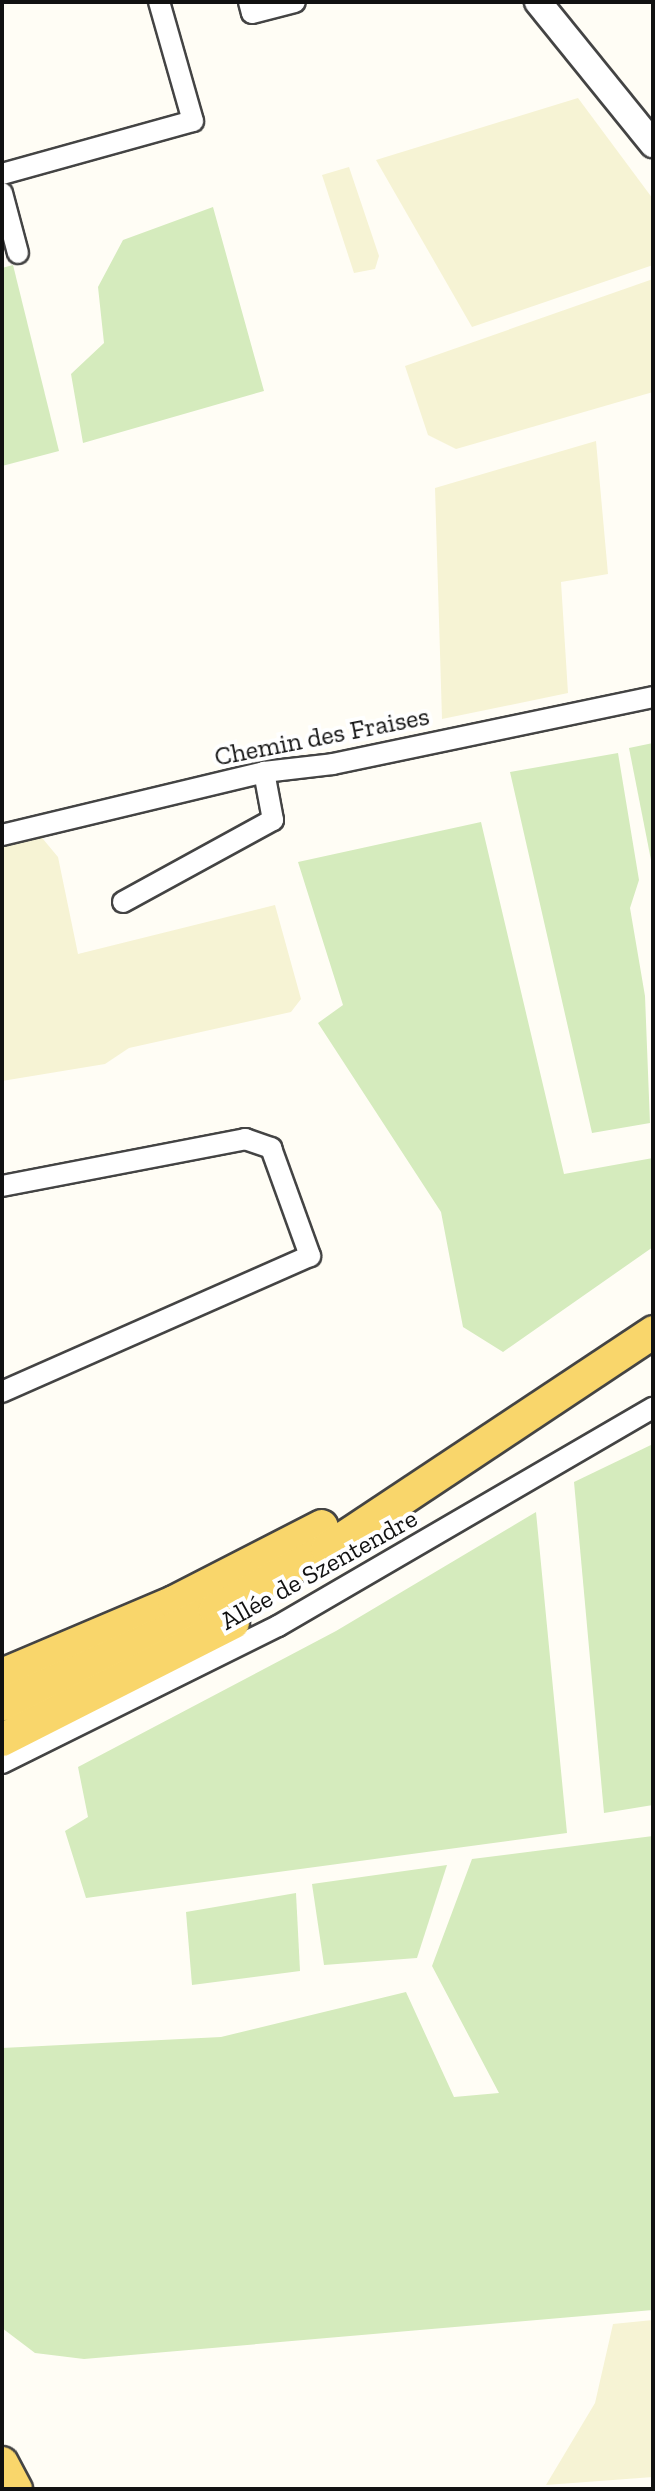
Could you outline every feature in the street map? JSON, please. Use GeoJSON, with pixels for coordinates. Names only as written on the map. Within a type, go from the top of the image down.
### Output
{"type":"FeatureCollection","features":[{"type":"Feature","properties":{"kind":"main road"},"geometry":{"type":"LineString","coordinates":[[2,1705],[215,1610],[327,1549],[653,1332]]}},
{"type":"Feature","properties":{"kind":"main road"},"geometry":{"type":"LineString","coordinates":[[2,1675],[174,1602],[445,1469]]}},
{"type":"Feature","properties":{"kind":"main road"},"geometry":{"type":"LineString","coordinates":[[2,1740],[269,1603],[316,1572],[327,1549]]}},
{"type":"Feature","properties":{"kind":"main road"},"geometry":{"type":"LineString","coordinates":[[2,2463],[16,2489]]}},
{"type":"Feature","properties":{"kind":"street"},"geometry":{"type":"LineString","coordinates":[[2,174],[193,121],[159,2]]}},
{"type":"Feature","properties":{"kind":"street"},"geometry":{"type":"LineString","coordinates":[[249,2],[252,13],[295,2]]}},
{"type":"Feature","properties":{"kind":"street"},"geometry":{"type":"LineString","coordinates":[[538,2],[653,144]]}},
{"type":"Feature","properties":{"kind":"street"},"geometry":{"type":"LineString","coordinates":[[2,193],[18,253]]}},
{"type":"Feature","properties":{"kind":"street","name":"Chemin des Fraises"},"geometry":{"type":"LineString","coordinates":[[2,835],[264,772],[333,764],[653,697]]}},
{"type":"Feature","properties":{"kind":"street"},"geometry":{"type":"LineString","coordinates":[[123,902],[273,820],[264,772]]}},
{"type":"Feature","properties":{"kind":"street"},"geometry":{"type":"LineString","coordinates":[[2,1186],[245,1139],[271,1148],[310,1256],[2,1392]]}},
{"type":"Feature","properties":{"kind":"street","name":"Allée de Szentendre"},"geometry":{"type":"LineString","coordinates":[[2,1763],[278,1626],[653,1408]]}},
{"type":"Feature","properties":{"kind":"shaded area"},"geometry":{"type":"Polygon","coordinates":[[[578,98],[653,199],[653,265],[472,327],[376,160],[578,98]]]}},
{"type":"Feature","properties":{"kind":"shaded area"},"geometry":{"type":"Polygon","coordinates":[[[349,167],[379,256],[375,269],[354,273],[322,175],[349,167]]]}},
{"type":"Feature","properties":{"kind":"shaded area"},"geometry":{"type":"Polygon","coordinates":[[[653,279],[653,392],[456,449],[428,435],[405,366],[653,279]]]}},
{"type":"Feature","properties":{"kind":"shaded area"},"geometry":{"type":"Polygon","coordinates":[[[596,441],[608,574],[561,582],[568,693],[442,719],[435,488],[596,441]]]}},
{"type":"Feature","properties":{"kind":"shaded area"},"geometry":{"type":"Polygon","coordinates":[[[38,833],[58,857],[78,954],[275,905],[301,999],[291,1012],[129,1048],[105,1064],[2,1081],[2,843],[38,833]]]}},
{"type":"Feature","properties":{"kind":"shaded area"},"geometry":{"type":"Polygon","coordinates":[[[653,2320],[653,2477],[546,2485],[595,2403],[613,2324],[653,2320]]]}},
{"type":"Feature","properties":{"kind":"green space"},"geometry":{"type":"Polygon","coordinates":[[[213,207],[264,391],[83,443],[71,374],[104,343],[98,287],[123,240],[213,207]]]}},
{"type":"Feature","properties":{"kind":"green space"},"geometry":{"type":"Polygon","coordinates":[[[13,265],[59,451],[2,466],[2,268],[13,265]]]}},
{"type":"Feature","properties":{"kind":"green space"},"geometry":{"type":"Polygon","coordinates":[[[653,743],[653,860],[651,860],[629,748],[653,743]]]}},
{"type":"Feature","properties":{"kind":"green space"},"geometry":{"type":"Polygon","coordinates":[[[618,753],[639,880],[630,908],[645,996],[650,1123],[592,1133],[510,772],[618,753]]]}},
{"type":"Feature","properties":{"kind":"green space"},"geometry":{"type":"Polygon","coordinates":[[[481,822],[564,1174],[653,1158],[653,1247],[503,1352],[463,1327],[441,1212],[318,1023],[343,1005],[298,862],[481,822]]]}},
{"type":"Feature","properties":{"kind":"green space"},"geometry":{"type":"Polygon","coordinates":[[[653,1444],[653,1805],[604,1813],[574,1482],[653,1444]]]}},
{"type":"Feature","properties":{"kind":"green space"},"geometry":{"type":"Polygon","coordinates":[[[536,1512],[567,1833],[86,1898],[65,1831],[88,1817],[78,1767],[336,1631],[536,1512]]]}},
{"type":"Feature","properties":{"kind":"green space"},"geometry":{"type":"Polygon","coordinates":[[[653,1836],[653,2310],[84,2359],[35,2353],[2,2328],[2,2048],[221,2037],[406,1992],[454,2097],[499,2093],[432,1966],[472,1859],[653,1836]]]}},
{"type":"Feature","properties":{"kind":"green space"},"geometry":{"type":"Polygon","coordinates":[[[447,1865],[417,1958],[324,1965],[312,1884],[447,1865]]]}},
{"type":"Feature","properties":{"kind":"green space"},"geometry":{"type":"Polygon","coordinates":[[[296,1893],[300,1971],[192,1985],[186,1912],[296,1893]]]}}]}
